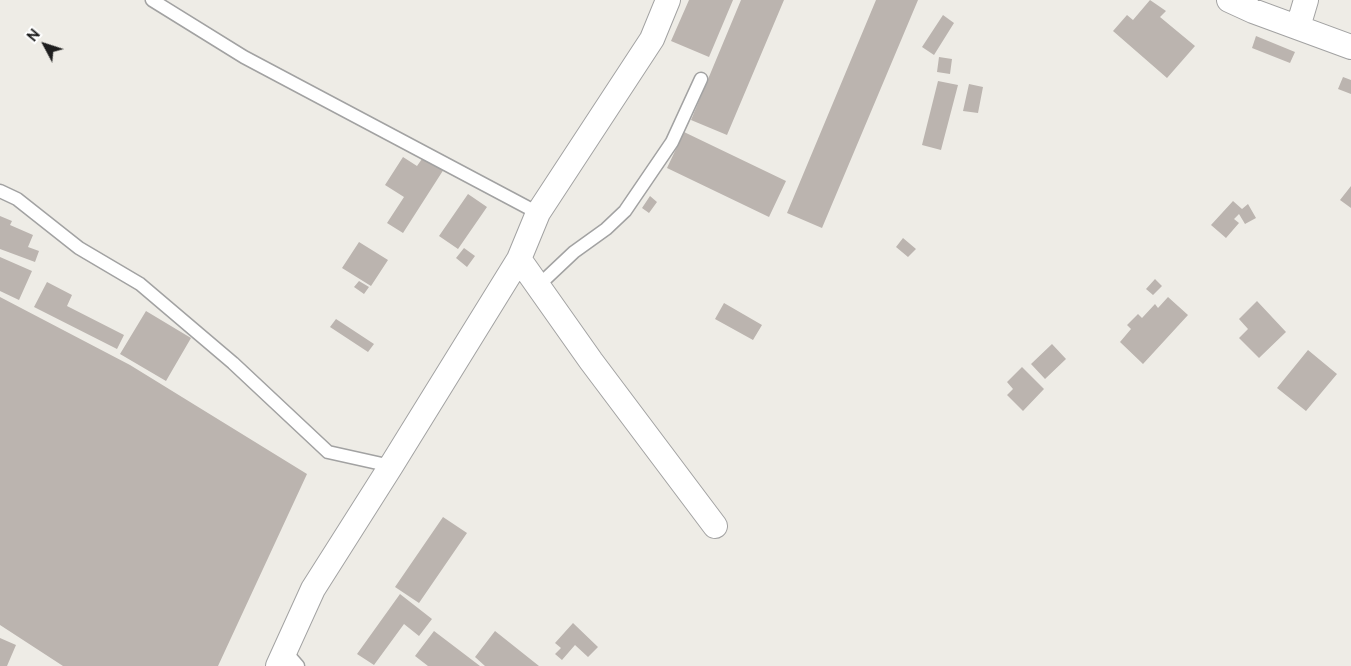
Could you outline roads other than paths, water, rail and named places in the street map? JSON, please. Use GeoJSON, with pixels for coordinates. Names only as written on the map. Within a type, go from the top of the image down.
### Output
{"type":"FeatureCollection","features":[{"type":"Feature","properties":{"kind":"street"},"geometry":{"type":"LineString","coordinates":[[287,661],[313,589],[519,259],[538,213],[652,39],[668,0]]}},
{"type":"Feature","properties":{"kind":"street"},"geometry":{"type":"LineString","coordinates":[[1230,0],[1253,11],[1351,47]]}},
{"type":"Feature","properties":{"kind":"street"},"geometry":{"type":"LineString","coordinates":[[1298,27],[1306,0]]}},
{"type":"Feature","properties":{"kind":"street"},"geometry":{"type":"LineString","coordinates":[[519,259],[590,361],[715,526]]}},
{"type":"Feature","properties":{"kind":"lane"},"geometry":{"type":"LineString","coordinates":[[152,0],[244,57],[538,213]]}},
{"type":"Feature","properties":{"kind":"lane"},"geometry":{"type":"LineString","coordinates":[[538,286],[574,252],[606,229],[625,210],[672,142],[701,79]]}},
{"type":"Feature","properties":{"kind":"lane"},"geometry":{"type":"LineString","coordinates":[[0,191],[17,200],[79,248],[140,284],[233,363],[328,452],[391,466]]}}]}
